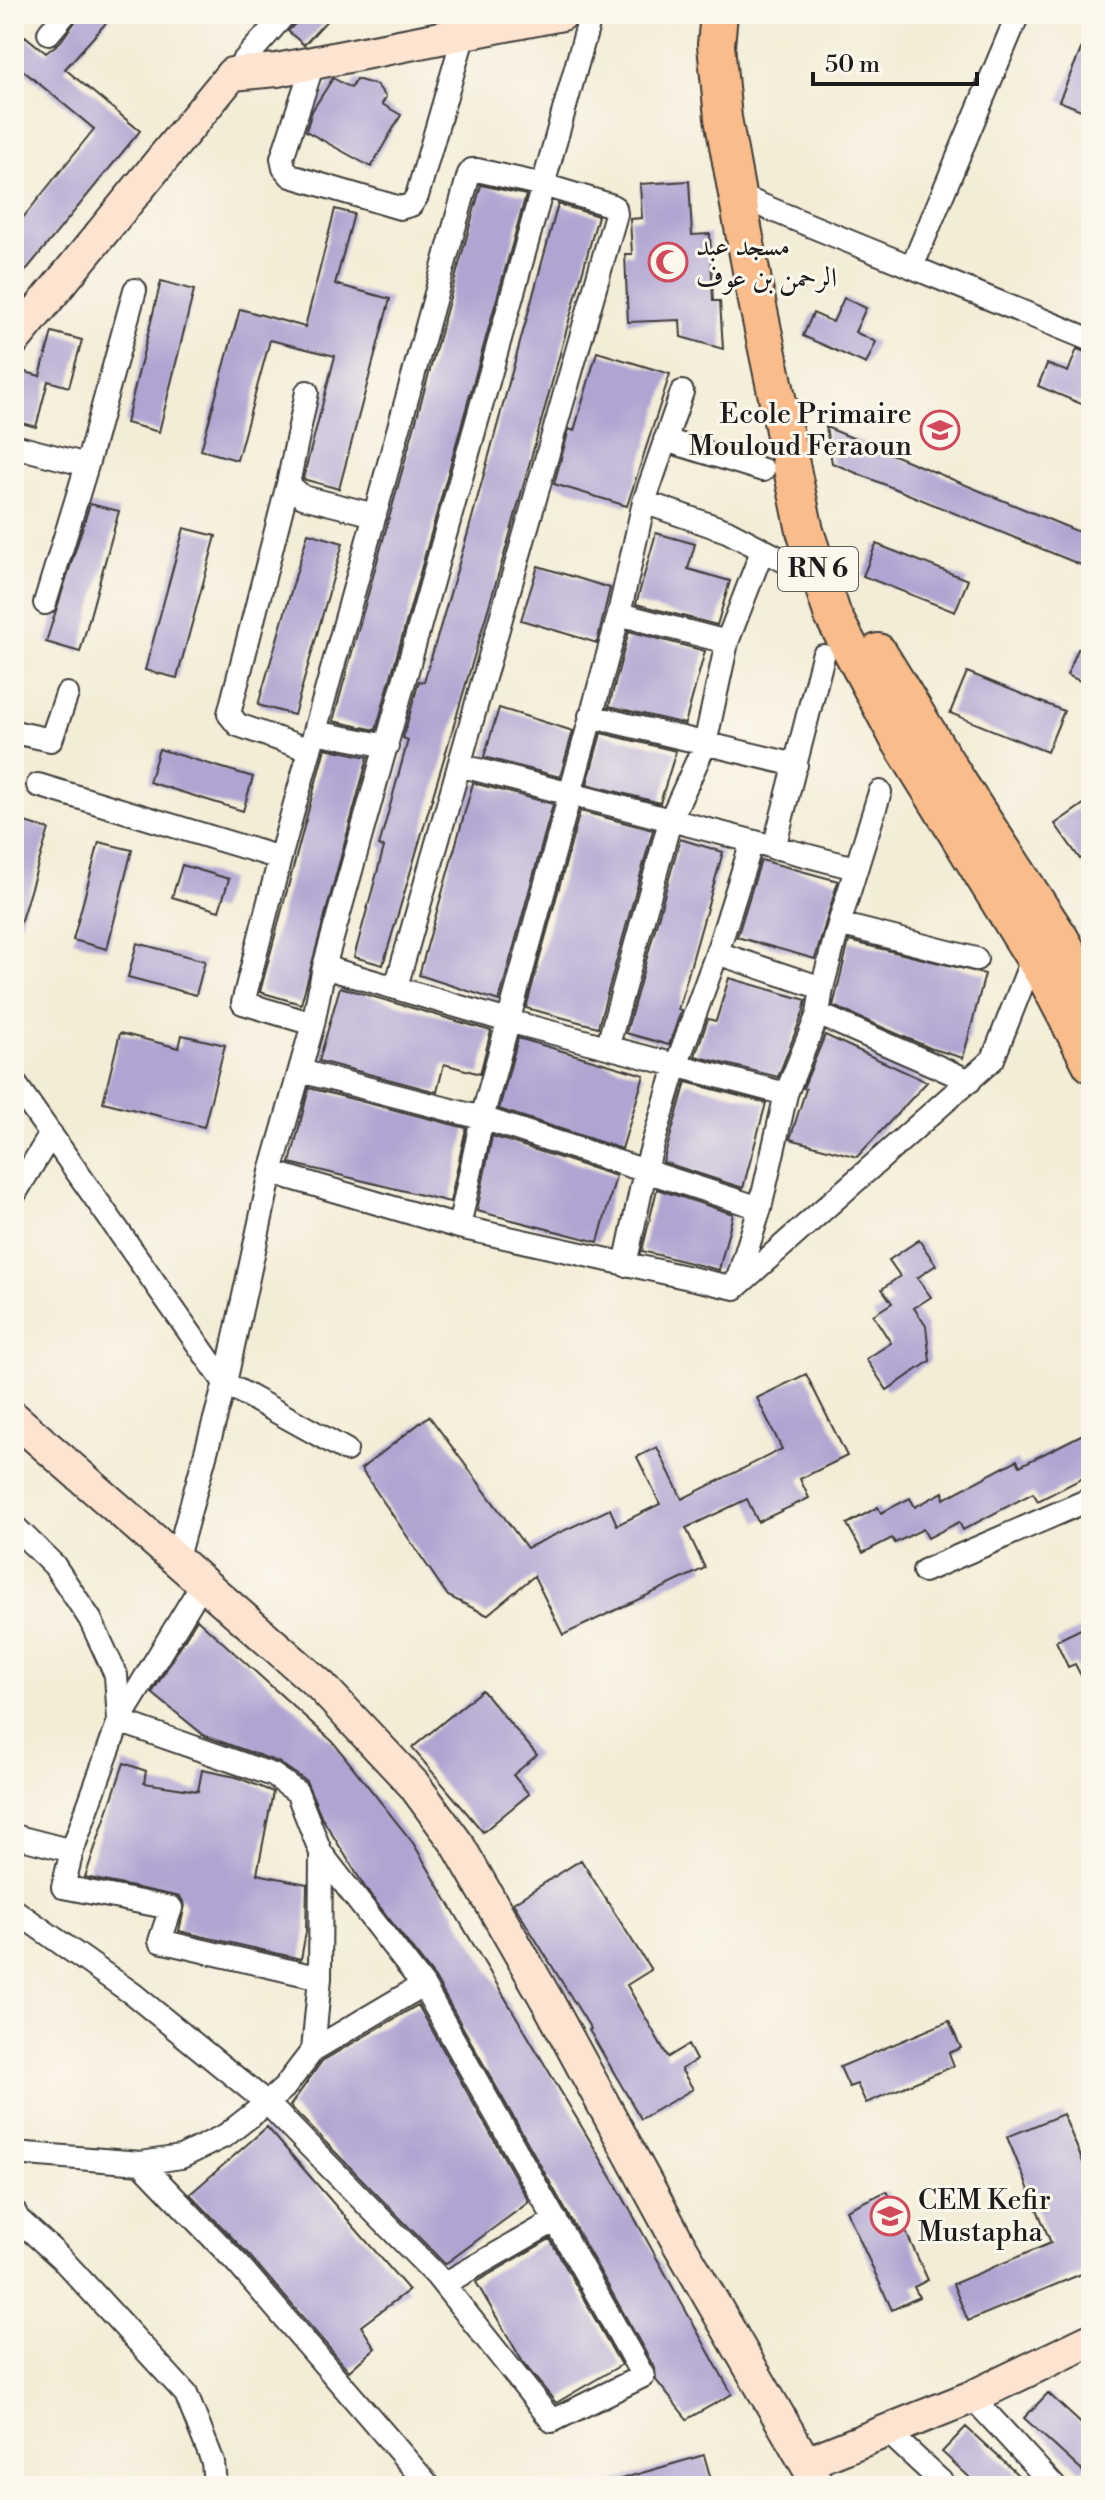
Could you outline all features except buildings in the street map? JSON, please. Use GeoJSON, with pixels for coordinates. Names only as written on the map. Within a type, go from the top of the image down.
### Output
{"type":"FeatureCollection","features":[{"type":"Feature","properties":{"kind":"main road","name":"RN 6"},"geometry":{"type":"LineString","coordinates":[[719,14],[716,45],[723,118],[773,277],[806,463],[830,541],[867,634],[958,782],[1047,948],[1091,1064]]}},
{"type":"Feature","properties":{"kind":"main road","name":"RN 6"},"geometry":{"type":"LineString","coordinates":[[738,14],[732,40],[733,81],[747,199],[805,531],[833,616],[898,738],[1047,948],[1091,993]]}},
{"type":"Feature","properties":{"kind":"street"},"geometry":{"type":"LineString","coordinates":[[49,33],[65,14]]}},
{"type":"Feature","properties":{"kind":"street"},"geometry":{"type":"LineString","coordinates":[[14,340],[232,74],[285,14]]}},
{"type":"Feature","properties":{"kind":"street"},"geometry":{"type":"LineString","coordinates":[[232,74],[313,64],[464,34],[513,19],[562,14]]}},
{"type":"Feature","properties":{"kind":"street"},"geometry":{"type":"LineString","coordinates":[[176,1561],[225,1383],[271,1172],[313,1024],[324,967],[591,14]]}},
{"type":"Feature","properties":{"kind":"street"},"geometry":{"type":"LineString","coordinates":[[912,267],[1018,14]]}},
{"type":"Feature","properties":{"kind":"street"},"geometry":{"type":"LineString","coordinates":[[313,64],[282,158],[284,168],[291,176],[400,208],[411,205],[417,196],[464,34]]}},
{"type":"Feature","properties":{"kind":"street"},"geometry":{"type":"LineString","coordinates":[[313,1024],[243,1003],[280,858],[469,174],[477,170],[610,205],[615,208],[616,214],[396,987]]}},
{"type":"Feature","properties":{"kind":"street"},"geometry":{"type":"LineString","coordinates":[[747,199],[1091,340]]}},
{"type":"Feature","properties":{"kind":"street"},"geometry":{"type":"LineString","coordinates":[[45,603],[135,290]]}},
{"type":"Feature","properties":{"kind":"street"},"geometry":{"type":"LineString","coordinates":[[307,392],[288,484],[229,714],[238,725],[312,741],[387,746]]}},
{"type":"Feature","properties":{"kind":"street"},"geometry":{"type":"LineString","coordinates":[[459,1227],[482,1118],[619,614],[644,502],[682,392]]}},
{"type":"Feature","properties":{"kind":"street"},"geometry":{"type":"LineString","coordinates":[[665,440],[763,470]]}},
{"type":"Feature","properties":{"kind":"street"},"geometry":{"type":"LineString","coordinates":[[14,446],[87,465]]}},
{"type":"Feature","properties":{"kind":"street"},"geometry":{"type":"LineString","coordinates":[[288,484],[303,497],[375,515]]}},
{"type":"Feature","properties":{"kind":"street"},"geometry":{"type":"LineString","coordinates":[[644,502],[727,531],[821,580]]}},
{"type":"Feature","properties":{"kind":"street"},"geometry":{"type":"LineString","coordinates":[[608,1045],[670,821],[705,744],[727,642],[762,551]]}},
{"type":"Feature","properties":{"kind":"street"},"geometry":{"type":"LineString","coordinates":[[619,614],[727,642]]}},
{"type":"Feature","properties":{"kind":"street"},"geometry":{"type":"LineString","coordinates":[[625,1265],[645,1171],[676,1066],[717,953],[796,765],[823,656]]}},
{"type":"Feature","properties":{"kind":"street"},"geometry":{"type":"LineString","coordinates":[[14,732],[51,740],[67,694]]}},
{"type":"Feature","properties":{"kind":"street"},"geometry":{"type":"LineString","coordinates":[[590,716],[796,765]]}},
{"type":"Feature","properties":{"kind":"street"},"geometry":{"type":"LineString","coordinates":[[459,765],[855,868]]}},
{"type":"Feature","properties":{"kind":"street"},"geometry":{"type":"LineString","coordinates":[[38,785],[280,858]]}},
{"type":"Feature","properties":{"kind":"street"},"geometry":{"type":"LineString","coordinates":[[735,1288],[760,1208],[786,1094],[818,1014],[839,924],[880,792]]}},
{"type":"Feature","properties":{"kind":"street"},"geometry":{"type":"LineString","coordinates":[[839,924],[976,959]]}},
{"type":"Feature","properties":{"kind":"street"},"geometry":{"type":"LineString","coordinates":[[735,1288],[993,1059],[1047,948],[1091,980]]}},
{"type":"Feature","properties":{"kind":"street"},"geometry":{"type":"LineString","coordinates":[[717,953],[822,988]]}},
{"type":"Feature","properties":{"kind":"street"},"geometry":{"type":"LineString","coordinates":[[324,967],[508,1021],[786,1094]]}},
{"type":"Feature","properties":{"kind":"street"},"geometry":{"type":"LineString","coordinates":[[818,1014],[970,1081]]}},
{"type":"Feature","properties":{"kind":"street"},"geometry":{"type":"LineString","coordinates":[[300,1071],[482,1118],[760,1208]]}},
{"type":"Feature","properties":{"kind":"street"},"geometry":{"type":"LineString","coordinates":[[14,1082],[225,1383],[346,1450]]}},
{"type":"Feature","properties":{"kind":"street"},"geometry":{"type":"LineString","coordinates":[[14,1195],[51,1134]]}},
{"type":"Feature","properties":{"kind":"street"},"geometry":{"type":"LineString","coordinates":[[271,1172],[459,1227],[735,1288]]}},
{"type":"Feature","properties":{"kind":"street"},"geometry":{"type":"LineString","coordinates":[[14,1418],[321,1686],[414,1785],[458,1845],[549,2004],[679,2244],[813,2474],[887,2431],[1087,2348]]}},
{"type":"Feature","properties":{"kind":"street"},"geometry":{"type":"LineString","coordinates":[[924,1571],[1091,1499]]}},
{"type":"Feature","properties":{"kind":"street"},"geometry":{"type":"LineString","coordinates":[[14,1526],[54,1565],[90,1619],[116,1675],[119,1721]]}},
{"type":"Feature","properties":{"kind":"street"},"geometry":{"type":"LineString","coordinates":[[202,1584],[119,1721],[72,1851],[63,1887],[171,1908],[160,1941],[320,1978]]}},
{"type":"Feature","properties":{"kind":"street"},"geometry":{"type":"LineString","coordinates":[[14,1910],[133,1994],[267,2103],[444,2284],[552,2421],[643,2376],[423,1985],[321,1853],[297,1792],[273,1775],[119,1721]]}},
{"type":"Feature","properties":{"kind":"street"},"geometry":{"type":"LineString","coordinates":[[14,1836],[72,1851]]}},
{"type":"Feature","properties":{"kind":"street"},"geometry":{"type":"LineString","coordinates":[[313,2050],[320,1978],[321,1853]]}},
{"type":"Feature","properties":{"kind":"street"},"geometry":{"type":"LineString","coordinates":[[14,2153],[141,2163],[181,2157],[226,2135],[267,2103],[284,2088],[313,2050],[423,1985]]}},
{"type":"Feature","properties":{"kind":"street"},"geometry":{"type":"LineString","coordinates":[[141,2163],[238,2264],[429,2486]]}},
{"type":"Feature","properties":{"kind":"street"},"geometry":{"type":"LineString","coordinates":[[14,2211],[18,2219],[61,2258],[186,2394],[213,2462],[215,2486]]}},
{"type":"Feature","properties":{"kind":"street"},"geometry":{"type":"LineString","coordinates":[[444,2284],[556,2220]]}},
{"type":"Feature","properties":{"kind":"street"},"geometry":{"type":"LineString","coordinates":[[972,2397],[1054,2486]]}},
{"type":"Feature","properties":{"kind":"street"},"geometry":{"type":"LineString","coordinates":[[887,2431],[946,2486]]}},
{"type":"Feature","properties":{"kind":"place","name":"مسجد عبد الرحمن بن عوف"},"geometry":{"type":"Point","coordinates":[668,262]}},
{"type":"Feature","properties":{"kind":"place","name":"Ecole Primaire Mouloud Feraoun"},"geometry":{"type":"Point","coordinates":[940,430]}},
{"type":"Feature","properties":{"kind":"place","name":"CEM Kefir Mustapha"},"geometry":{"type":"Point","coordinates":[890,2216]}}]}
